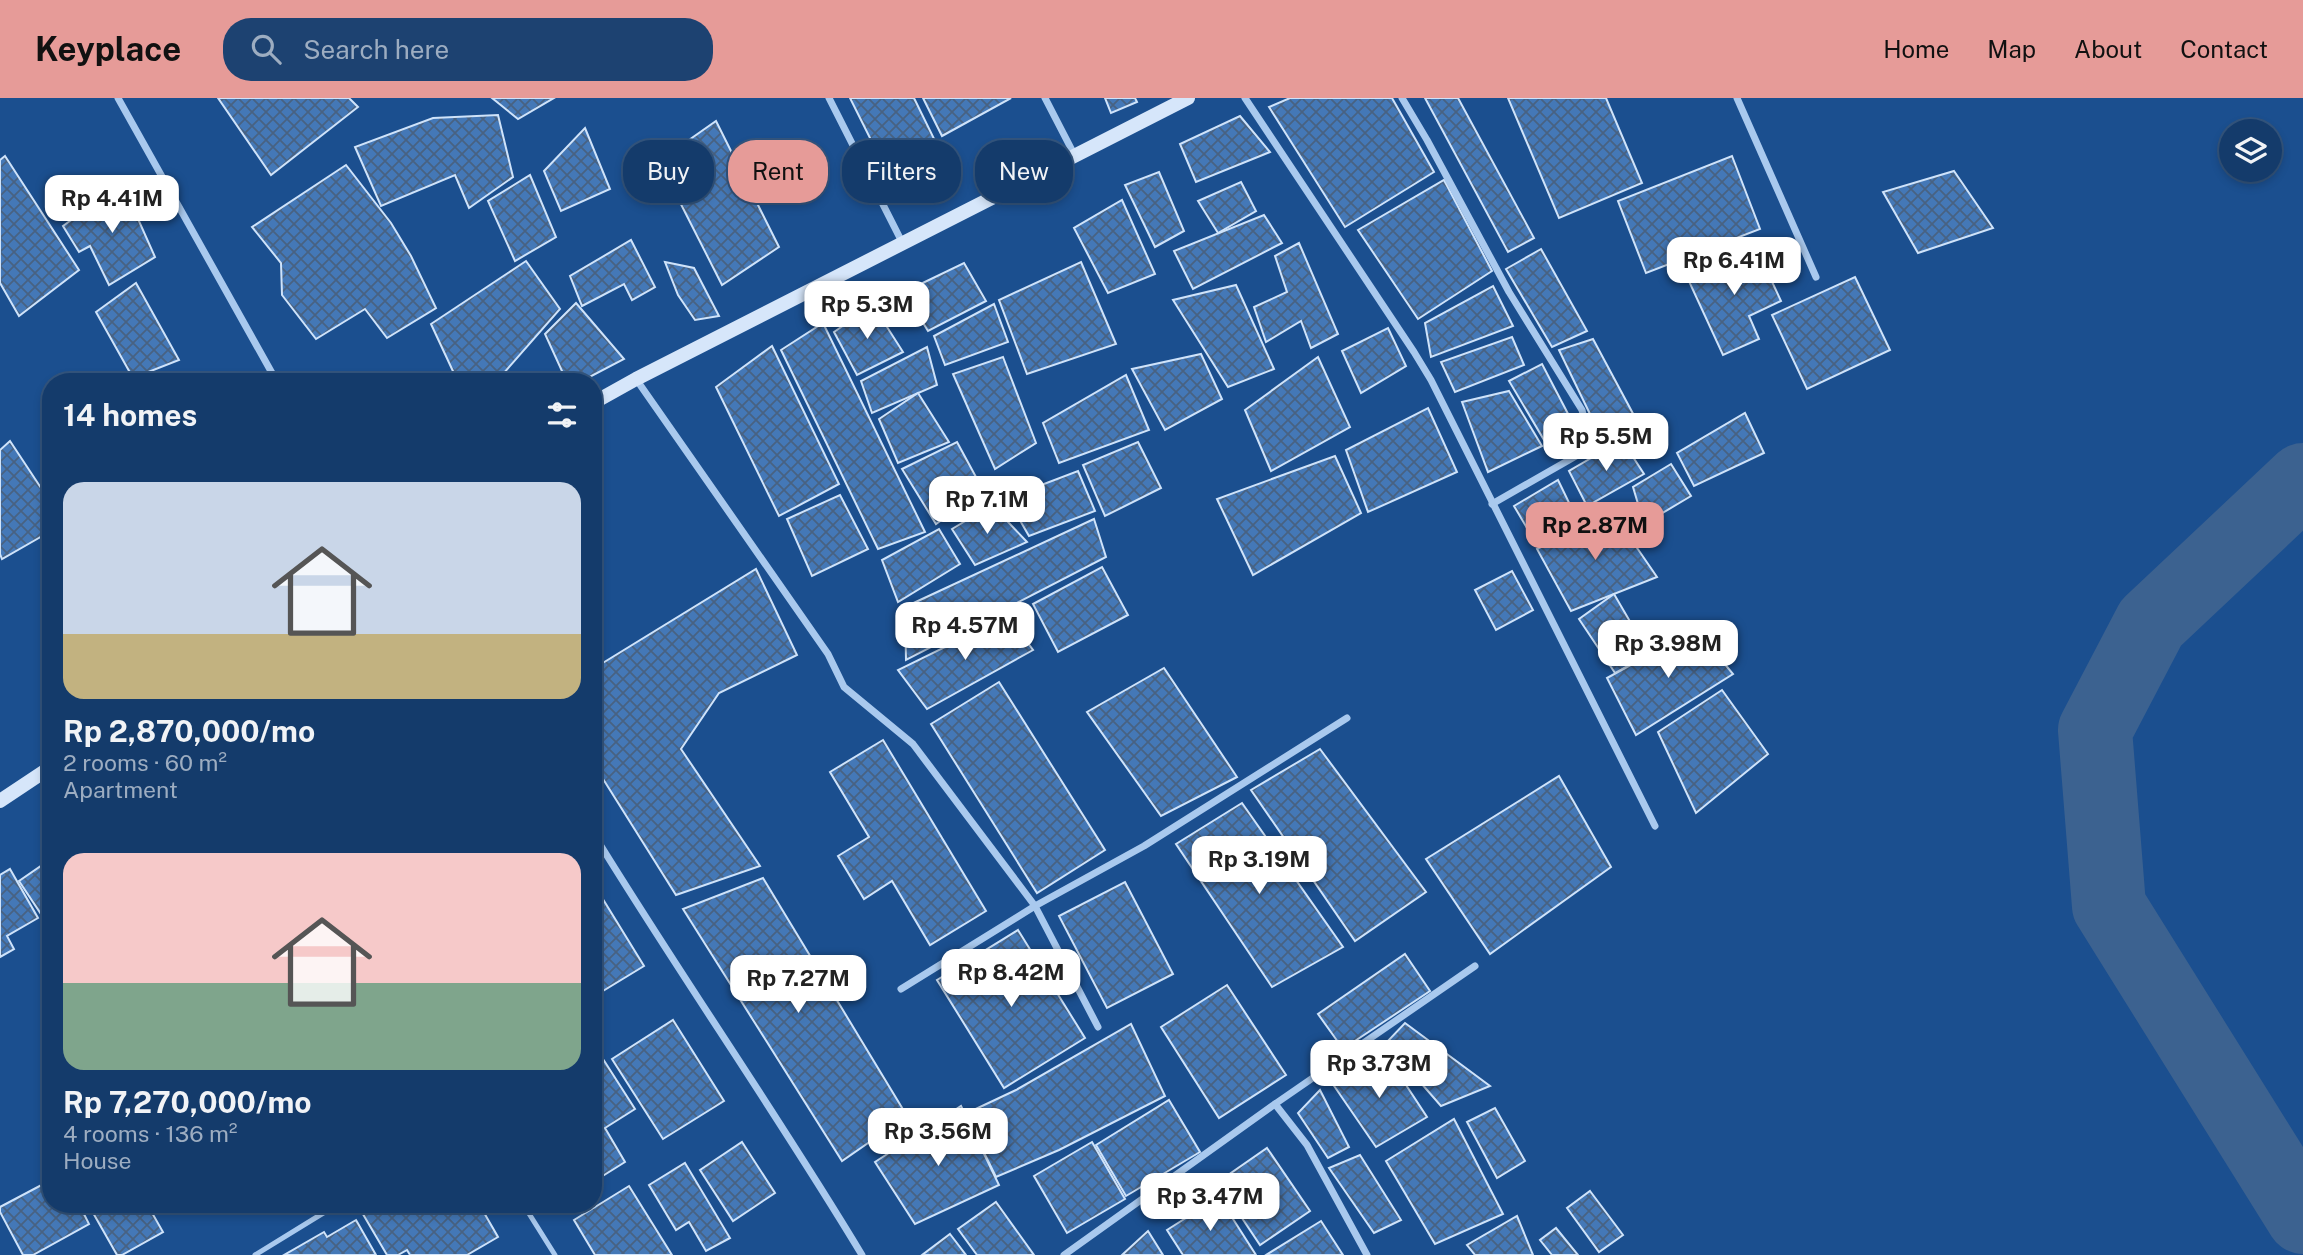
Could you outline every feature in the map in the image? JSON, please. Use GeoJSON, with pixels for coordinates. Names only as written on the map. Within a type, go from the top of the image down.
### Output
{"type":"FeatureCollection","features":[{"type":"Feature","properties":{"kind":"main road"},"geometry":{"type":"LineString","coordinates":[[602,398],[1188,98]]}},
{"type":"Feature","properties":{"kind":"main road"},"geometry":{"type":"LineString","coordinates":[[0,801],[42,773]]}},
{"type":"Feature","properties":{"kind":"street"},"geometry":{"type":"LineString","coordinates":[[118,98],[272,373]]}},
{"type":"Feature","properties":{"kind":"street"},"geometry":{"type":"LineString","coordinates":[[829,98],[903,244]]}},
{"type":"Feature","properties":{"kind":"street"},"geometry":{"type":"LineString","coordinates":[[1045,98],[1076,157]]}},
{"type":"Feature","properties":{"kind":"street"},"geometry":{"type":"LineString","coordinates":[[1245,98],[1431,380],[1655,826]]}},
{"type":"Feature","properties":{"kind":"street"},"geometry":{"type":"LineString","coordinates":[[1402,98],[1509,292],[1582,410],[1587,432],[1583,452],[1492,504]]}},
{"type":"Feature","properties":{"kind":"street"},"geometry":{"type":"LineString","coordinates":[[1737,98],[1816,277]]}},
{"type":"Feature","properties":{"kind":"street"},"geometry":{"type":"LineString","coordinates":[[636,379],[828,654],[844,687],[913,744],[1035,906],[1098,1027]]}},
{"type":"Feature","properties":{"kind":"street"},"geometry":{"type":"LineString","coordinates":[[901,989],[1035,906],[1144,846],[1347,718]]}},
{"type":"Feature","properties":{"kind":"street"},"geometry":{"type":"LineString","coordinates":[[602,848],[862,1255]]}},
{"type":"Feature","properties":{"kind":"street"},"geometry":{"type":"LineString","coordinates":[[1064,1255],[1475,965]]}},
{"type":"Feature","properties":{"kind":"street"},"geometry":{"type":"LineString","coordinates":[[1275,1104],[1307,1145],[1367,1255]]}},
{"type":"Feature","properties":{"kind":"lane"},"geometry":{"type":"LineString","coordinates":[[255,1255],[323,1213]]}},
{"type":"Feature","properties":{"kind":"lane"},"geometry":{"type":"LineString","coordinates":[[529,1213],[555,1255]]}},
{"type":"Feature","properties":{"kind":"building"},"geometry":{"type":"Polygon","coordinates":[[[218,98],[349,98],[358,107],[271,175],[218,98]]]}},
{"type":"Feature","properties":{"kind":"building"},"geometry":{"type":"Polygon","coordinates":[[[492,98],[554,98],[518,119],[492,98]]]}},
{"type":"Feature","properties":{"kind":"building"},"geometry":{"type":"Polygon","coordinates":[[[850,98],[914,98],[935,140],[871,140],[850,98]]]}},
{"type":"Feature","properties":{"kind":"building"},"geometry":{"type":"Polygon","coordinates":[[[923,98],[1011,98],[942,136],[923,98]]]}},
{"type":"Feature","properties":{"kind":"building"},"geometry":{"type":"Polygon","coordinates":[[[1105,98],[1135,98],[1137,102],[1111,113],[1105,98]]]}},
{"type":"Feature","properties":{"kind":"building"},"geometry":{"type":"Polygon","coordinates":[[[1290,98],[1392,98],[1434,172],[1345,227],[1269,107],[1290,98]]]}},
{"type":"Feature","properties":{"kind":"building"},"geometry":{"type":"Polygon","coordinates":[[[1425,98],[1458,98],[1534,238],[1508,252],[1425,98]]]}},
{"type":"Feature","properties":{"kind":"building"},"geometry":{"type":"Polygon","coordinates":[[[1508,98],[1606,98],[1642,183],[1559,218],[1508,98]]]}},
{"type":"Feature","properties":{"kind":"building"},"geometry":{"type":"Polygon","coordinates":[[[498,115],[513,177],[469,208],[455,175],[381,206],[355,147],[433,118],[498,115]]]}},
{"type":"Feature","properties":{"kind":"building"},"geometry":{"type":"Polygon","coordinates":[[[1240,116],[1270,152],[1196,182],[1180,144],[1240,116]]]}},
{"type":"Feature","properties":{"kind":"building"},"geometry":{"type":"Polygon","coordinates":[[[716,121],[728,145],[728,203],[757,203],[779,247],[722,285],[680,203],[714,203],[714,140],[689,140],[716,121]]]}},
{"type":"Feature","properties":{"kind":"building"},"geometry":{"type":"Polygon","coordinates":[[[585,128],[610,189],[561,211],[544,171],[585,128]]]}},
{"type":"Feature","properties":{"kind":"building"},"geometry":{"type":"Polygon","coordinates":[[[5,156],[79,270],[19,316],[0,283],[0,160],[5,156]]]}},
{"type":"Feature","properties":{"kind":"building"},"geometry":{"type":"Polygon","coordinates":[[[1732,156],[1760,229],[1646,273],[1618,201],[1732,156]]]}},
{"type":"Feature","properties":{"kind":"building"},"geometry":{"type":"Polygon","coordinates":[[[346,165],[391,223],[411,256],[436,308],[387,338],[365,309],[316,339],[282,295],[281,263],[252,227],[346,165]]]}},
{"type":"Feature","properties":{"kind":"building"},"geometry":{"type":"Polygon","coordinates":[[[1954,171],[1993,228],[1918,253],[1883,192],[1954,171]]]}},
{"type":"Feature","properties":{"kind":"building"},"geometry":{"type":"Polygon","coordinates":[[[1159,172],[1184,231],[1155,247],[1125,185],[1159,172]]]}},
{"type":"Feature","properties":{"kind":"building"},"geometry":{"type":"Polygon","coordinates":[[[530,175],[556,237],[515,261],[488,201],[530,175]]]}},
{"type":"Feature","properties":{"kind":"building"},"geometry":{"type":"Polygon","coordinates":[[[1444,180],[1492,271],[1418,319],[1358,230],[1444,180]]]}},
{"type":"Feature","properties":{"kind":"building"},"geometry":{"type":"Polygon","coordinates":[[[1241,182],[1256,211],[1218,233],[1198,201],[1241,182]]]}},
{"type":"Feature","properties":{"kind":"building"},"geometry":{"type":"Polygon","coordinates":[[[122,183],[155,257],[109,285],[90,246],[79,252],[63,226],[122,183]]]}},
{"type":"Feature","properties":{"kind":"building"},"geometry":{"type":"Polygon","coordinates":[[[1122,200],[1155,274],[1108,293],[1074,228],[1122,200]]]}},
{"type":"Feature","properties":{"kind":"building"},"geometry":{"type":"Polygon","coordinates":[[[1264,215],[1282,243],[1193,289],[1174,251],[1264,215]]]}},
{"type":"Feature","properties":{"kind":"building"},"geometry":{"type":"Polygon","coordinates":[[[631,240],[655,287],[632,300],[624,284],[582,306],[570,276],[631,240]]]}},
{"type":"Feature","properties":{"kind":"building"},"geometry":{"type":"Polygon","coordinates":[[[1299,243],[1338,334],[1311,348],[1301,321],[1266,342],[1254,307],[1287,292],[1275,256],[1299,243]]]}},
{"type":"Feature","properties":{"kind":"building"},"geometry":{"type":"Polygon","coordinates":[[[1755,245],[1781,301],[1749,316],[1759,339],[1723,355],[1687,277],[1755,245]]]}},
{"type":"Feature","properties":{"kind":"building"},"geometry":{"type":"Polygon","coordinates":[[[1541,249],[1587,331],[1552,347],[1506,269],[1541,249]]]}},
{"type":"Feature","properties":{"kind":"building"},"geometry":{"type":"Polygon","coordinates":[[[526,261],[560,309],[504,373],[454,373],[431,324],[526,261]]]}},
{"type":"Feature","properties":{"kind":"building"},"geometry":{"type":"Polygon","coordinates":[[[665,262],[694,268],[719,316],[695,320],[678,295],[665,262]]]}},
{"type":"Feature","properties":{"kind":"building"},"geometry":{"type":"Polygon","coordinates":[[[1081,262],[1116,344],[1027,374],[999,300],[1081,262]]]}},
{"type":"Feature","properties":{"kind":"building"},"geometry":{"type":"Polygon","coordinates":[[[964,263],[986,301],[928,331],[904,292],[964,263]]]}},
{"type":"Feature","properties":{"kind":"building"},"geometry":{"type":"Polygon","coordinates":[[[1855,277],[1890,350],[1807,389],[1772,315],[1855,277]]]}},
{"type":"Feature","properties":{"kind":"building"},"geometry":{"type":"Polygon","coordinates":[[[136,283],[179,360],[146,373],[130,373],[96,312],[136,283]]]}},
{"type":"Feature","properties":{"kind":"building"},"geometry":{"type":"Polygon","coordinates":[[[1236,285],[1274,369],[1228,387],[1173,300],[1236,285]]]}},
{"type":"Feature","properties":{"kind":"building"},"geometry":{"type":"Polygon","coordinates":[[[1493,286],[1513,326],[1431,357],[1425,323],[1493,286]]]}},
{"type":"Feature","properties":{"kind":"building"},"geometry":{"type":"Polygon","coordinates":[[[576,303],[624,359],[597,373],[563,373],[545,334],[576,303]]]}},
{"type":"Feature","properties":{"kind":"building"},"geometry":{"type":"Polygon","coordinates":[[[994,304],[1008,342],[945,365],[934,336],[994,304]]]}},
{"type":"Feature","properties":{"kind":"building"},"geometry":{"type":"Polygon","coordinates":[[[873,305],[903,352],[857,375],[834,332],[873,305]]]}},
{"type":"Feature","properties":{"kind":"building"},"geometry":{"type":"Polygon","coordinates":[[[823,323],[925,532],[878,549],[781,350],[823,323]]]}},
{"type":"Feature","properties":{"kind":"building"},"geometry":{"type":"Polygon","coordinates":[[[1388,328],[1406,366],[1361,393],[1342,351],[1388,328]]]}},
{"type":"Feature","properties":{"kind":"building"},"geometry":{"type":"Polygon","coordinates":[[[1512,337],[1524,365],[1455,392],[1441,362],[1512,337]]]}},
{"type":"Feature","properties":{"kind":"building"},"geometry":{"type":"Polygon","coordinates":[[[1593,339],[1638,423],[1604,443],[1559,350],[1593,339]]]}},
{"type":"Feature","properties":{"kind":"building"},"geometry":{"type":"Polygon","coordinates":[[[772,346],[839,484],[779,516],[716,387],[772,346]]]}},
{"type":"Feature","properties":{"kind":"building"},"geometry":{"type":"Polygon","coordinates":[[[927,347],[937,385],[872,413],[861,381],[927,347]]]}},
{"type":"Feature","properties":{"kind":"building"},"geometry":{"type":"Polygon","coordinates":[[[1201,354],[1222,399],[1165,430],[1132,369],[1201,354]]]}},
{"type":"Feature","properties":{"kind":"building"},"geometry":{"type":"Polygon","coordinates":[[[1003,357],[1036,443],[995,469],[953,374],[1003,357]]]}},
{"type":"Feature","properties":{"kind":"building"},"geometry":{"type":"Polygon","coordinates":[[[1318,357],[1350,427],[1271,471],[1245,410],[1318,357]]]}},
{"type":"Feature","properties":{"kind":"building"},"geometry":{"type":"Polygon","coordinates":[[[1542,364],[1578,433],[1550,450],[1509,381],[1542,364]]]}},
{"type":"Feature","properties":{"kind":"building"},"geometry":{"type":"Polygon","coordinates":[[[1126,375],[1149,430],[1059,463],[1043,423],[1126,375]]]}},
{"type":"Feature","properties":{"kind":"building"},"geometry":{"type":"Polygon","coordinates":[[[1509,391],[1542,446],[1488,472],[1462,402],[1509,391]]]}},
{"type":"Feature","properties":{"kind":"building"},"geometry":{"type":"Polygon","coordinates":[[[918,393],[949,442],[898,463],[879,419],[918,393]]]}},
{"type":"Feature","properties":{"kind":"building"},"geometry":{"type":"Polygon","coordinates":[[[1428,408],[1457,472],[1368,512],[1346,450],[1428,408]]]}},
{"type":"Feature","properties":{"kind":"building"},"geometry":{"type":"Polygon","coordinates":[[[1745,413],[1764,453],[1694,486],[1677,453],[1745,413]]]}},
{"type":"Feature","properties":{"kind":"building"},"geometry":{"type":"Polygon","coordinates":[[[1622,440],[1644,474],[1587,506],[1569,471],[1622,440]]]}},
{"type":"Feature","properties":{"kind":"building"},"geometry":{"type":"Polygon","coordinates":[[[10,441],[42,489],[42,536],[2,559],[0,554],[0,450],[10,441]]]}},
{"type":"Feature","properties":{"kind":"building"},"geometry":{"type":"Polygon","coordinates":[[[957,442],[983,490],[936,524],[902,469],[957,442]]]}},
{"type":"Feature","properties":{"kind":"building"},"geometry":{"type":"Polygon","coordinates":[[[1138,442],[1161,488],[1105,516],[1083,465],[1138,442]]]}},
{"type":"Feature","properties":{"kind":"building"},"geometry":{"type":"Polygon","coordinates":[[[1335,456],[1361,513],[1253,575],[1217,499],[1335,456]]]}},
{"type":"Feature","properties":{"kind":"building"},"geometry":{"type":"Polygon","coordinates":[[[1671,464],[1691,496],[1644,524],[1633,487],[1671,464]]]}},
{"type":"Feature","properties":{"kind":"building"},"geometry":{"type":"Polygon","coordinates":[[[1078,471],[1095,511],[1029,536],[1007,498],[1078,471]]]}},
{"type":"Feature","properties":{"kind":"building"},"geometry":{"type":"Polygon","coordinates":[[[1558,480],[1574,513],[1534,540],[1514,506],[1558,480]]]}},
{"type":"Feature","properties":{"kind":"building"},"geometry":{"type":"Polygon","coordinates":[[[840,495],[868,549],[812,576],[787,519],[840,495]]]}},
{"type":"Feature","properties":{"kind":"building"},"geometry":{"type":"Polygon","coordinates":[[[992,505],[1027,542],[975,565],[952,529],[992,505]]]}},
{"type":"Feature","properties":{"kind":"building"},"geometry":{"type":"Polygon","coordinates":[[[1611,510],[1657,577],[1571,611],[1537,549],[1611,510]]]}},
{"type":"Feature","properties":{"kind":"building"},"geometry":{"type":"Polygon","coordinates":[[[1094,519],[1106,557],[906,660],[905,607],[1094,519]]]}},
{"type":"Feature","properties":{"kind":"building"},"geometry":{"type":"Polygon","coordinates":[[[939,529],[960,564],[898,602],[882,560],[939,529]]]}},
{"type":"Feature","properties":{"kind":"building"},"geometry":{"type":"Polygon","coordinates":[[[1102,567],[1128,615],[1058,652],[1033,604],[1102,567]]]}},
{"type":"Feature","properties":{"kind":"building"},"geometry":{"type":"Polygon","coordinates":[[[756,569],[797,655],[719,693],[681,749],[760,866],[676,895],[602,777],[602,663],[756,569]]]}},
{"type":"Feature","properties":{"kind":"building"},"geometry":{"type":"Polygon","coordinates":[[[1512,571],[1533,610],[1496,630],[1475,590],[1512,571]]]}},
{"type":"Feature","properties":{"kind":"building"},"geometry":{"type":"Polygon","coordinates":[[[1614,594],[1649,654],[1615,673],[1579,619],[1614,594]]]}},
{"type":"Feature","properties":{"kind":"building"},"geometry":{"type":"Polygon","coordinates":[[[1008,616],[1033,650],[927,709],[898,670],[1008,616]]]}},
{"type":"Feature","properties":{"kind":"building"},"geometry":{"type":"Polygon","coordinates":[[[1696,629],[1733,674],[1636,735],[1607,678],[1696,629]]]}},
{"type":"Feature","properties":{"kind":"building"},"geometry":{"type":"Polygon","coordinates":[[[1164,668],[1237,777],[1161,816],[1087,712],[1164,668]]]}},
{"type":"Feature","properties":{"kind":"building"},"geometry":{"type":"Polygon","coordinates":[[[999,682],[1105,850],[1037,893],[931,724],[999,682]]]}},
{"type":"Feature","properties":{"kind":"building"},"geometry":{"type":"Polygon","coordinates":[[[1722,690],[1768,754],[1696,813],[1658,732],[1722,690]]]}},
{"type":"Feature","properties":{"kind":"building"},"geometry":{"type":"Polygon","coordinates":[[[883,740],[986,911],[930,945],[892,881],[864,899],[838,856],[869,837],[830,772],[883,740]]]}},
{"type":"Feature","properties":{"kind":"building"},"geometry":{"type":"Polygon","coordinates":[[[1320,749],[1426,892],[1355,941],[1251,790],[1320,749]]]}},
{"type":"Feature","properties":{"kind":"building"},"geometry":{"type":"Polygon","coordinates":[[[1559,776],[1611,867],[1490,954],[1426,859],[1559,776]]]}},
{"type":"Feature","properties":{"kind":"building"},"geometry":{"type":"Polygon","coordinates":[[[1242,803],[1343,947],[1272,987],[1176,844],[1242,803]]]}},
{"type":"Feature","properties":{"kind":"building"},"geometry":{"type":"Polygon","coordinates":[[[42,865],[42,913],[41,914],[19,881],[42,865]]]}},
{"type":"Feature","properties":{"kind":"building"},"geometry":{"type":"Polygon","coordinates":[[[10,869],[38,918],[7,936],[14,949],[0,957],[0,875],[10,869]]]}},
{"type":"Feature","properties":{"kind":"building"},"geometry":{"type":"Polygon","coordinates":[[[763,878],[907,1116],[842,1161],[683,909],[763,878]]]}},
{"type":"Feature","properties":{"kind":"building"},"geometry":{"type":"Polygon","coordinates":[[[1125,882],[1173,974],[1107,1008],[1059,916],[1125,882]]]}},
{"type":"Feature","properties":{"kind":"building"},"geometry":{"type":"Polygon","coordinates":[[[602,898],[644,966],[602,992],[602,898]]]}},
{"type":"Feature","properties":{"kind":"building"},"geometry":{"type":"Polygon","coordinates":[[[1018,930],[1085,1038],[1004,1088],[937,980],[1018,930]]]}},
{"type":"Feature","properties":{"kind":"building"},"geometry":{"type":"Polygon","coordinates":[[[1405,954],[1430,991],[1343,1049],[1318,1014],[1405,954]]]}},
{"type":"Feature","properties":{"kind":"building"},"geometry":{"type":"Polygon","coordinates":[[[1227,985],[1286,1075],[1219,1118],[1161,1027],[1227,985]]]}},
{"type":"Feature","properties":{"kind":"building"},"geometry":{"type":"Polygon","coordinates":[[[673,1020],[724,1101],[663,1139],[612,1059],[673,1020]]]}},
{"type":"Feature","properties":{"kind":"building"},"geometry":{"type":"Polygon","coordinates":[[[1405,1023],[1490,1086],[1441,1106],[1386,1043],[1405,1023]]]}},
{"type":"Feature","properties":{"kind":"building"},"geometry":{"type":"Polygon","coordinates":[[[1131,1024],[1165,1096],[1059,1150],[996,1177],[965,1114],[1016,1090],[1131,1024]]]}},
{"type":"Feature","properties":{"kind":"building"},"geometry":{"type":"Polygon","coordinates":[[[1387,1056],[1427,1117],[1376,1147],[1330,1080],[1387,1056]]]}},
{"type":"Feature","properties":{"kind":"building"},"geometry":{"type":"Polygon","coordinates":[[[602,1060],[635,1109],[605,1128],[625,1162],[602,1176],[602,1060]]]}},
{"type":"Feature","properties":{"kind":"building"},"geometry":{"type":"Polygon","coordinates":[[[1320,1090],[1349,1147],[1328,1158],[1298,1113],[1320,1090]]]}},
{"type":"Feature","properties":{"kind":"building"},"geometry":{"type":"Polygon","coordinates":[[[1169,1100],[1200,1152],[1126,1196],[1096,1145],[1169,1100]]]}},
{"type":"Feature","properties":{"kind":"building"},"geometry":{"type":"Polygon","coordinates":[[[961,1106],[999,1185],[915,1224],[875,1162],[961,1106]]]}},
{"type":"Feature","properties":{"kind":"building"},"geometry":{"type":"Polygon","coordinates":[[[1495,1108],[1525,1161],[1497,1178],[1467,1122],[1495,1108]]]}},
{"type":"Feature","properties":{"kind":"building"},"geometry":{"type":"Polygon","coordinates":[[[1454,1119],[1503,1214],[1435,1244],[1386,1161],[1454,1119]]]}},
{"type":"Feature","properties":{"kind":"building"},"geometry":{"type":"Polygon","coordinates":[[[742,1142],[775,1193],[733,1221],[700,1170],[742,1142]]]}},
{"type":"Feature","properties":{"kind":"building"},"geometry":{"type":"Polygon","coordinates":[[[1092,1142],[1125,1199],[1067,1233],[1034,1176],[1092,1142]]]}},
{"type":"Feature","properties":{"kind":"building"},"geometry":{"type":"Polygon","coordinates":[[[1267,1148],[1310,1211],[1260,1245],[1218,1182],[1267,1148]]]}},
{"type":"Feature","properties":{"kind":"building"},"geometry":{"type":"Polygon","coordinates":[[[1360,1155],[1401,1220],[1374,1233],[1329,1168],[1360,1155]]]}},
{"type":"Feature","properties":{"kind":"building"},"geometry":{"type":"Polygon","coordinates":[[[685,1163],[730,1238],[706,1251],[689,1222],[676,1230],[649,1185],[685,1163]]]}},
{"type":"Feature","properties":{"kind":"building"},"geometry":{"type":"Polygon","coordinates":[[[42,1185],[42,1213],[84,1213],[89,1224],[33,1255],[23,1255],[0,1212],[0,1207],[42,1185]]]}},
{"type":"Feature","properties":{"kind":"building"},"geometry":{"type":"Polygon","coordinates":[[[629,1186],[672,1255],[595,1255],[574,1220],[585,1213],[602,1213],[602,1203],[629,1186]]]}},
{"type":"Feature","properties":{"kind":"building"},"geometry":{"type":"Polygon","coordinates":[[[1590,1191],[1623,1235],[1599,1252],[1567,1208],[1590,1191]]]}},
{"type":"Feature","properties":{"kind":"building"},"geometry":{"type":"Polygon","coordinates":[[[1219,1197],[1256,1255],[1183,1255],[1167,1230],[1219,1197]]]}},
{"type":"Feature","properties":{"kind":"building"},"geometry":{"type":"Polygon","coordinates":[[[996,1202],[1034,1255],[977,1255],[958,1229],[996,1202]]]}},
{"type":"Feature","properties":{"kind":"building"},"geometry":{"type":"Polygon","coordinates":[[[93,1213],[152,1213],[163,1232],[122,1255],[117,1255],[93,1213]]]}},
{"type":"Feature","properties":{"kind":"building"},"geometry":{"type":"Polygon","coordinates":[[[362,1213],[484,1213],[498,1237],[467,1255],[410,1255],[407,1250],[398,1255],[387,1255],[362,1213]]]}},
{"type":"Feature","properties":{"kind":"building"},"geometry":{"type":"Polygon","coordinates":[[[1517,1216],[1533,1255],[1475,1255],[1467,1245],[1517,1216]]]}},
{"type":"Feature","properties":{"kind":"building"},"geometry":{"type":"Polygon","coordinates":[[[356,1220],[376,1255],[284,1255],[324,1232],[327,1237],[356,1220]]]}},
{"type":"Feature","properties":{"kind":"building"},"geometry":{"type":"Polygon","coordinates":[[[1321,1221],[1343,1255],[1266,1255],[1321,1221]]]}},
{"type":"Feature","properties":{"kind":"building"},"geometry":{"type":"Polygon","coordinates":[[[1556,1228],[1578,1255],[1552,1255],[1540,1240],[1556,1228]]]}},
{"type":"Feature","properties":{"kind":"building"},"geometry":{"type":"Polygon","coordinates":[[[1148,1231],[1163,1255],[1122,1255],[1148,1231]]]}},
{"type":"Feature","properties":{"kind":"building"},"geometry":{"type":"Polygon","coordinates":[[[950,1234],[966,1255],[922,1255],[950,1234]]]}},
{"type":"Feature","properties":{"kind":"waterway"},"geometry":{"type":"LineString","coordinates":[[2303,480],[2151,623],[2095,730],[2109,906],[2303,1217]]}}]}
